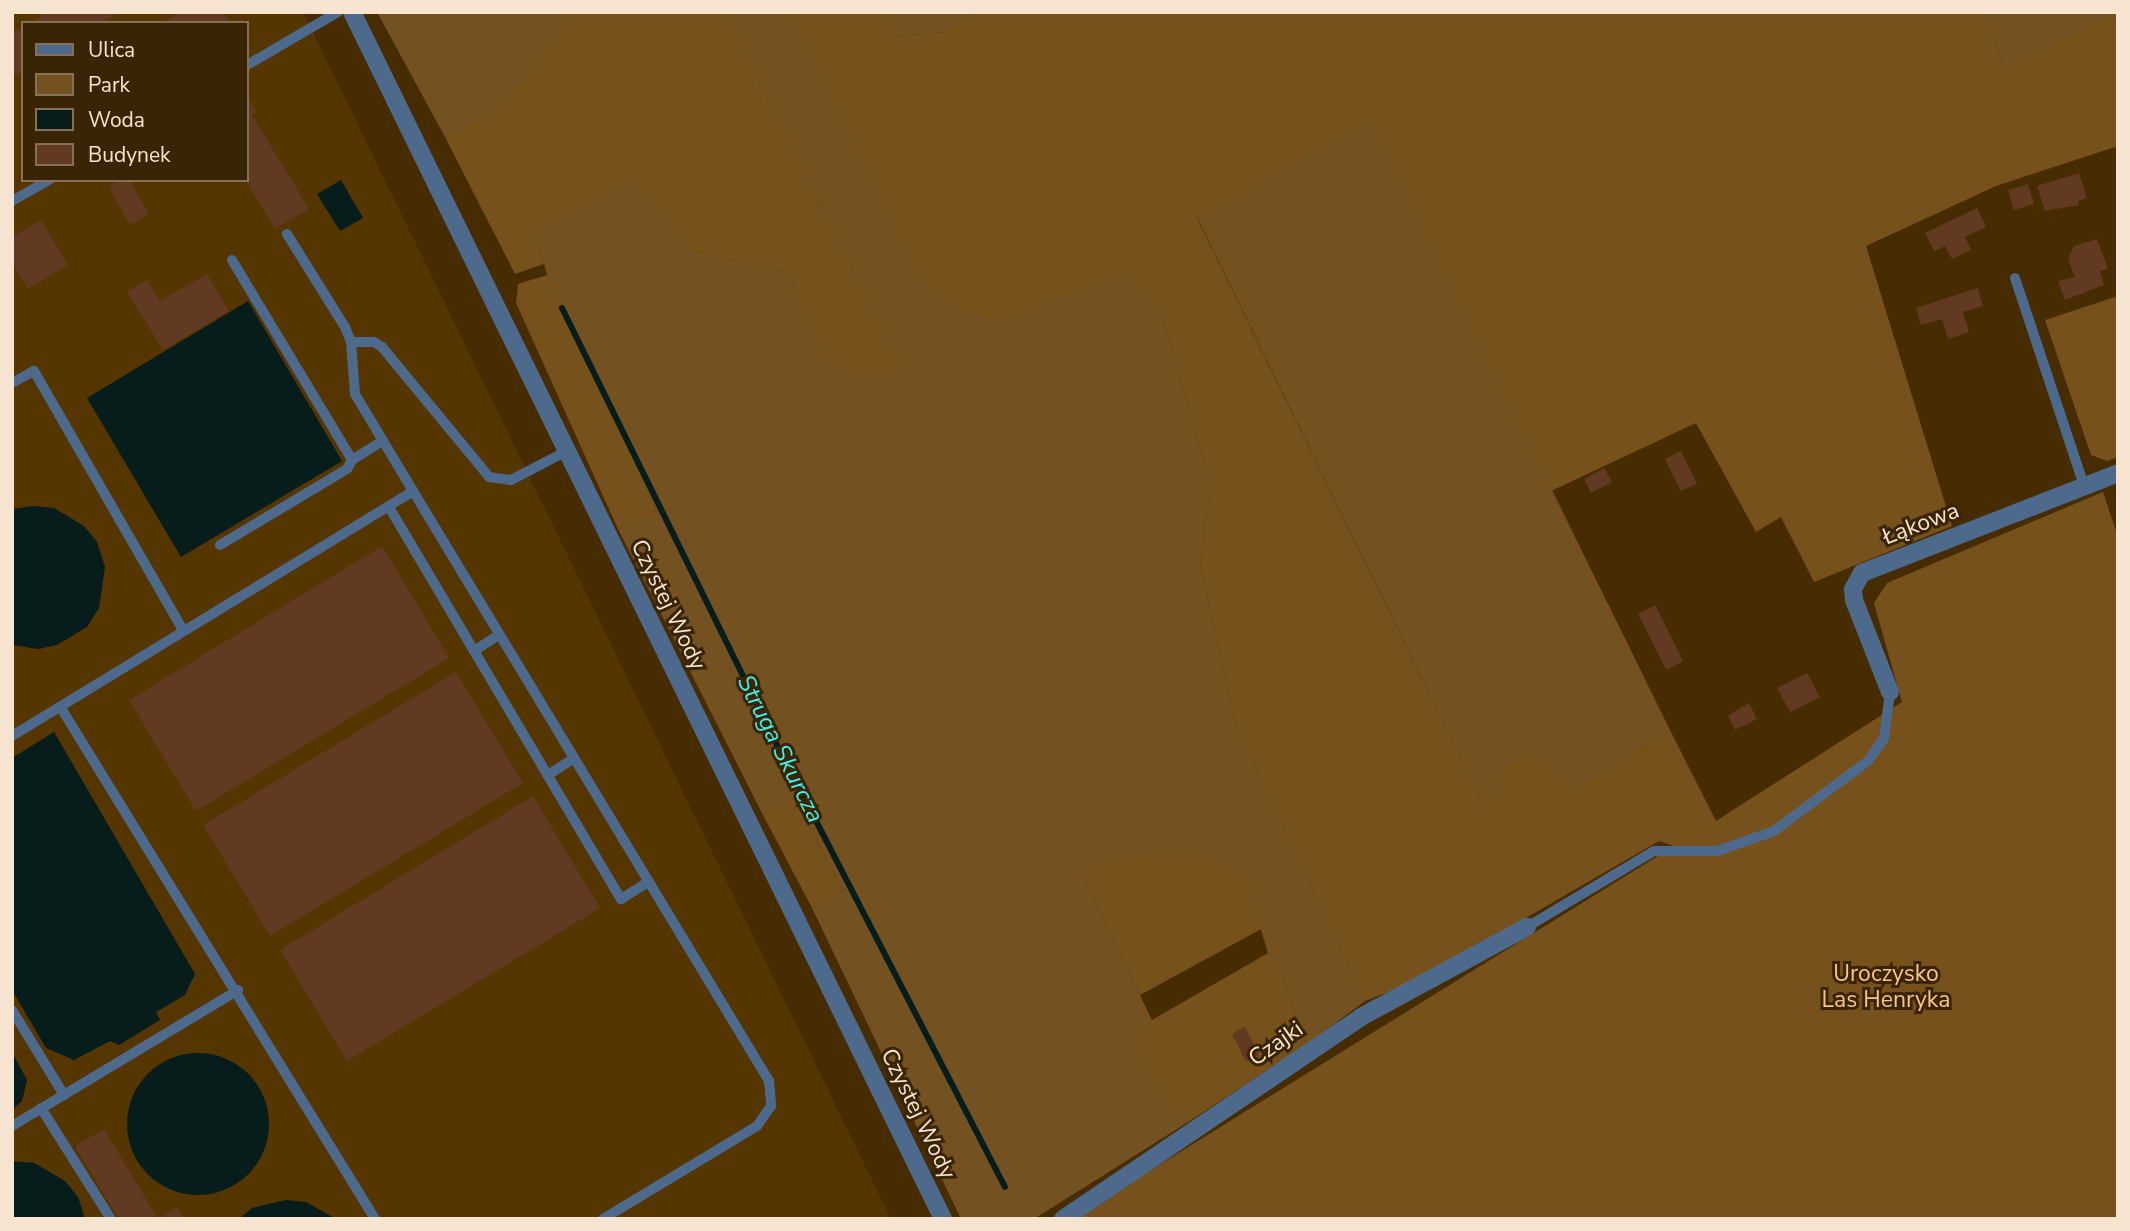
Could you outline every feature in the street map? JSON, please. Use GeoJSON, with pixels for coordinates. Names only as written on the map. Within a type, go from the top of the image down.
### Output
{"type":"FeatureCollection","features":[{"type":"Feature","properties":{"kind":"street","name":"Czystej Wody"},"geometry":{"type":"LineString","coordinates":[[352,12],[565,452],[943,1219]]}},
{"type":"Feature","properties":{"kind":"street","name":"Łąkowa"},"geometry":{"type":"LineString","coordinates":[[1890,692],[1854,600],[1853,589],[1862,573],[2118,473]]}},
{"type":"Feature","properties":{"kind":"street","name":"Czajki"},"geometry":{"type":"LineString","coordinates":[[1063,1219],[1361,1017],[1527,926]]}},
{"type":"Feature","properties":{"kind":"lane"},"geometry":{"type":"LineString","coordinates":[[248,64],[338,12]]}},
{"type":"Feature","properties":{"kind":"lane"},"geometry":{"type":"LineString","coordinates":[[12,201],[45,182]]}},
{"type":"Feature","properties":{"kind":"lane"},"geometry":{"type":"LineString","coordinates":[[287,234],[351,342],[355,394],[769,1082],[771,1106],[757,1126],[603,1219]]}},
{"type":"Feature","properties":{"kind":"lane"},"geometry":{"type":"LineString","coordinates":[[232,260],[352,460]]}},
{"type":"Feature","properties":{"kind":"lane"},"geometry":{"type":"LineString","coordinates":[[2015,278],[2084,486]]}},
{"type":"Feature","properties":{"kind":"lane"},"geometry":{"type":"LineString","coordinates":[[351,342],[374,342],[382,347],[489,477],[511,480],[565,452]]}},
{"type":"Feature","properties":{"kind":"lane"},"geometry":{"type":"LineString","coordinates":[[12,383],[34,370],[183,630]]}},
{"type":"Feature","properties":{"kind":"lane"},"geometry":{"type":"LineString","coordinates":[[220,545],[346,469],[352,460],[383,441]]}},
{"type":"Feature","properties":{"kind":"lane"},"geometry":{"type":"LineString","coordinates":[[12,736],[412,491]]}},
{"type":"Feature","properties":{"kind":"lane"},"geometry":{"type":"LineString","coordinates":[[389,507],[621,899],[648,882]]}},
{"type":"Feature","properties":{"kind":"lane"},"geometry":{"type":"LineString","coordinates":[[474,651],[499,635]]}},
{"type":"Feature","properties":{"kind":"lane"},"geometry":{"type":"LineString","coordinates":[[1527,926],[1654,851],[1717,851],[1774,831],[1868,761],[1884,738],[1890,692]]}},
{"type":"Feature","properties":{"kind":"lane"},"geometry":{"type":"LineString","coordinates":[[61,708],[237,990],[375,1219]]}},
{"type":"Feature","properties":{"kind":"lane"},"geometry":{"type":"LineString","coordinates":[[548,775],[574,758]]}},
{"type":"Feature","properties":{"kind":"lane"},"geometry":{"type":"LineString","coordinates":[[12,1126],[237,990]]}},
{"type":"Feature","properties":{"kind":"lane"},"geometry":{"type":"LineString","coordinates":[[12,1010],[64,1095]]}},
{"type":"Feature","properties":{"kind":"lane"},"geometry":{"type":"LineString","coordinates":[[41,1108],[111,1219]]}},
{"type":"Feature","properties":{"kind":"shaded area"},"geometry":{"type":"Polygon","coordinates":[[[12,12],[303,12],[891,1219],[12,1219],[12,12]]]}},
{"type":"Feature","properties":{"kind":"green space"},"geometry":{"type":"Polygon","coordinates":[[[377,12],[568,12],[568,22],[528,78],[478,122],[445,137],[377,12]]]}},
{"type":"Feature","properties":{"kind":"green space"},"geometry":{"type":"Polygon","coordinates":[[[568,12],[724,12],[902,370],[868,373],[827,363],[788,273],[691,250],[634,180],[535,232],[544,264],[515,274],[445,137],[478,122],[528,78],[567,22],[568,12]]]}},
{"type":"Feature","properties":{"kind":"green space"},"geometry":{"type":"Polygon","coordinates":[[[724,12],[792,12],[835,101],[1068,290],[1123,273],[1160,308],[1211,487],[1200,564],[1235,723],[1365,1001],[1306,1045],[1279,963],[1268,953],[1244,874],[1196,853],[1079,869],[1152,1020],[1133,1040],[1171,1105],[1193,1119],[1034,1219],[961,1219],[812,908],[843,891],[794,799],[763,815],[618,529],[657,510],[552,292],[535,232],[634,180],[691,250],[788,273],[828,363],[901,369],[724,12]]]}},
{"type":"Feature","properties":{"kind":"green space","name":"Uroczysko Las Henryka"},"geometry":{"type":"Polygon","coordinates":[[[792,12],[884,12],[896,36],[947,32],[978,12],[1984,12],[2004,67],[2118,16],[2118,146],[1996,186],[1866,246],[1952,526],[1814,582],[1781,517],[1756,532],[1696,423],[1551,491],[1369,119],[1197,218],[1486,810],[1504,770],[1535,750],[1576,792],[1670,730],[1716,821],[1902,702],[1874,603],[1887,583],[2103,492],[2118,537],[2118,1219],[1072,1219],[1674,846],[1659,841],[1417,981],[1365,1001],[1235,723],[1200,564],[1211,487],[1160,308],[1123,273],[992,322],[960,309],[919,281],[792,12]]]}},
{"type":"Feature","properties":{"kind":"green space"},"geometry":{"type":"Polygon","coordinates":[[[884,12],[978,12],[947,32],[896,36],[884,12]]]}},
{"type":"Feature","properties":{"kind":"green space"},"geometry":{"type":"Polygon","coordinates":[[[1984,12],[2118,12],[2118,16],[2004,67],[1984,12]]]}},
{"type":"Feature","properties":{"kind":"green space"},"geometry":{"type":"Polygon","coordinates":[[[1369,118],[1670,730],[1576,793],[1486,810],[1197,217],[1369,118]]]}},
{"type":"Feature","properties":{"kind":"green space"},"geometry":{"type":"Polygon","coordinates":[[[547,275],[657,510],[618,529],[516,303],[518,284],[547,275]]]}},
{"type":"Feature","properties":{"kind":"green space"},"geometry":{"type":"Polygon","coordinates":[[[2118,296],[2118,457],[2107,461],[2091,455],[2045,320],[2118,296]]]}},
{"type":"Feature","properties":{"kind":"green space"},"geometry":{"type":"Polygon","coordinates":[[[794,799],[843,891],[812,908],[763,815],[794,799]]]}},
{"type":"Feature","properties":{"kind":"green space"},"geometry":{"type":"Polygon","coordinates":[[[1196,853],[1244,874],[1263,928],[1140,995],[1079,869],[1149,855],[1196,853]]]}},
{"type":"Feature","properties":{"kind":"green space"},"geometry":{"type":"Polygon","coordinates":[[[1268,953],[1279,963],[1306,1045],[1193,1119],[1171,1105],[1132,1040],[1152,1020],[1268,953]]]}},
{"type":"Feature","properties":{"kind":"water"},"geometry":{"type":"Polygon","coordinates":[[[341,180],[363,218],[340,231],[317,194],[341,180]]]}},
{"type":"Feature","properties":{"kind":"water"},"geometry":{"type":"Polygon","coordinates":[[[248,301],[342,461],[181,557],[87,398],[248,301]]]}},
{"type":"Feature","properties":{"kind":"water"},"geometry":{"type":"Polygon","coordinates":[[[33,506],[54,508],[84,526],[97,542],[105,567],[99,608],[87,627],[57,645],[38,649],[12,645],[12,509],[33,506]]]}},
{"type":"Feature","properties":{"kind":"water"},"geometry":{"type":"Polygon","coordinates":[[[54,732],[195,974],[185,995],[156,1012],[160,1020],[119,1045],[110,1041],[74,1060],[46,1048],[12,990],[12,758],[54,732]]]}},
{"type":"Feature","properties":{"kind":"water"},"geometry":{"type":"Polygon","coordinates":[[[12,1052],[27,1080],[22,1101],[12,1110],[12,1052]]]}},
{"type":"Feature","properties":{"kind":"water"},"geometry":{"type":"Polygon","coordinates":[[[198,1053],[225,1058],[248,1074],[264,1097],[269,1124],[264,1151],[248,1174],[225,1190],[198,1195],[171,1190],[148,1174],[132,1151],[127,1124],[132,1097],[148,1074],[171,1058],[198,1053]]]}},
{"type":"Feature","properties":{"kind":"water"},"geometry":{"type":"Polygon","coordinates":[[[12,1161],[34,1163],[65,1181],[78,1197],[85,1219],[12,1219],[12,1161]]]}},
{"type":"Feature","properties":{"kind":"water"},"geometry":{"type":"Polygon","coordinates":[[[286,1200],[306,1202],[336,1219],[239,1219],[252,1208],[286,1200]]]}},
{"type":"Feature","properties":{"kind":"building"},"geometry":{"type":"Polygon","coordinates":[[[46,12],[119,12],[105,21],[33,21],[46,12]]]}},
{"type":"Feature","properties":{"kind":"building"},"geometry":{"type":"Polygon","coordinates":[[[180,12],[223,12],[229,21],[166,21],[180,12]]]}},
{"type":"Feature","properties":{"kind":"building"},"geometry":{"type":"Polygon","coordinates":[[[21,28],[21,72],[12,77],[12,33],[21,28]]]}},
{"type":"Feature","properties":{"kind":"building"},"geometry":{"type":"Polygon","coordinates":[[[248,97],[257,112],[252,115],[309,209],[275,229],[247,182],[248,97]]]}},
{"type":"Feature","properties":{"kind":"building"},"geometry":{"type":"Polygon","coordinates":[[[2079,173],[2087,198],[2078,201],[2079,205],[2045,211],[2037,186],[2079,173]]]}},
{"type":"Feature","properties":{"kind":"building"},"geometry":{"type":"Polygon","coordinates":[[[119,182],[130,182],[149,214],[130,225],[109,188],[119,182]]]}},
{"type":"Feature","properties":{"kind":"building"},"geometry":{"type":"Polygon","coordinates":[[[2028,184],[2034,204],[2014,210],[2008,190],[2028,184]]]}},
{"type":"Feature","properties":{"kind":"building"},"geometry":{"type":"Polygon","coordinates":[[[1977,208],[1986,227],[1965,237],[1971,250],[1952,259],[1945,246],[1934,251],[1925,233],[1977,208]]]}},
{"type":"Feature","properties":{"kind":"building"},"geometry":{"type":"Polygon","coordinates":[[[41,220],[68,265],[28,289],[12,263],[12,237],[41,220]]]}},
{"type":"Feature","properties":{"kind":"building"},"geometry":{"type":"Polygon","coordinates":[[[2097,239],[2108,269],[2100,271],[2104,285],[2065,300],[2058,281],[2075,277],[2068,259],[2074,246],[2097,239]]]}},
{"type":"Feature","properties":{"kind":"building"},"geometry":{"type":"Polygon","coordinates":[[[207,274],[229,311],[163,350],[127,292],[147,280],[160,301],[207,274]]]}},
{"type":"Feature","properties":{"kind":"building"},"geometry":{"type":"Polygon","coordinates":[[[1978,288],[1983,306],[1963,312],[1969,332],[1948,339],[1942,319],[1921,325],[1916,308],[1978,288]]]}},
{"type":"Feature","properties":{"kind":"building"},"geometry":{"type":"Polygon","coordinates":[[[1681,451],[1697,484],[1681,491],[1665,459],[1681,451]]]}},
{"type":"Feature","properties":{"kind":"building"},"geometry":{"type":"Polygon","coordinates":[[[1604,468],[1612,482],[1591,493],[1584,479],[1604,468]]]}},
{"type":"Feature","properties":{"kind":"building"},"geometry":{"type":"Polygon","coordinates":[[[382,546],[449,658],[196,811],[129,700],[382,546]]]}},
{"type":"Feature","properties":{"kind":"building"},"geometry":{"type":"Polygon","coordinates":[[[1655,605],[1683,661],[1666,670],[1638,614],[1655,605]]]}},
{"type":"Feature","properties":{"kind":"building"},"geometry":{"type":"Polygon","coordinates":[[[456,672],[523,783],[270,936],[203,825],[456,672]]]}},
{"type":"Feature","properties":{"kind":"building"},"geometry":{"type":"Polygon","coordinates":[[[1807,673],[1820,697],[1790,712],[1777,688],[1807,673]]]}},
{"type":"Feature","properties":{"kind":"building"},"geometry":{"type":"Polygon","coordinates":[[[1749,703],[1757,719],[1735,730],[1728,716],[1749,703]]]}},
{"type":"Feature","properties":{"kind":"building"},"geometry":{"type":"Polygon","coordinates":[[[533,796],[600,908],[347,1061],[280,950],[533,796]]]}},
{"type":"Feature","properties":{"kind":"building"},"geometry":{"type":"Polygon","coordinates":[[[1245,1027],[1259,1055],[1246,1062],[1232,1034],[1245,1027]]]}},
{"type":"Feature","properties":{"kind":"building"},"geometry":{"type":"Polygon","coordinates":[[[104,1129],[158,1219],[119,1219],[75,1146],[104,1129]]]}},
{"type":"Feature","properties":{"kind":"building"},"geometry":{"type":"Polygon","coordinates":[[[177,1207],[184,1219],[158,1219],[177,1207]]]}},
{"type":"Feature","properties":{"kind":"waterway","name":"Struga Skurcza"},"geometry":{"type":"LineString","coordinates":[[562,308],[782,755],[1005,1187]]}}]}
